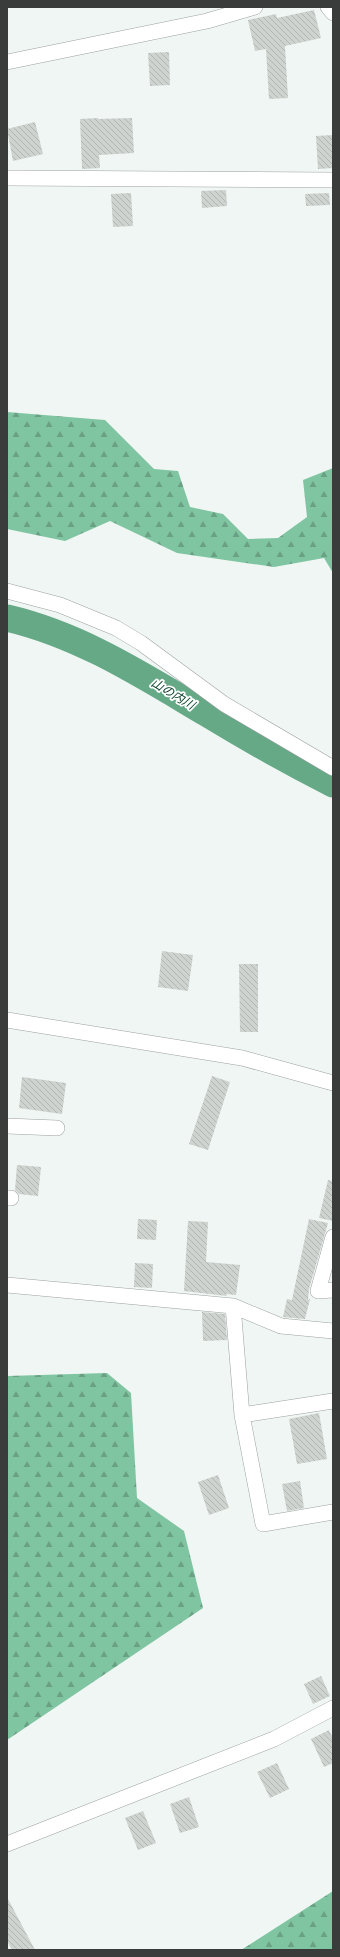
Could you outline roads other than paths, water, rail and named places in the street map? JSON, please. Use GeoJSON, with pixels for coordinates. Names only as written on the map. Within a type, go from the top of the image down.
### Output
{"type":"FeatureCollection","features":[{"type":"Feature","properties":{"kind":"street"},"geometry":{"type":"LineString","coordinates":[[7,62],[207,22],[255,7]]}},
{"type":"Feature","properties":{"kind":"street"},"geometry":{"type":"LineString","coordinates":[[328,7],[333,13]]}},
{"type":"Feature","properties":{"kind":"street"},"geometry":{"type":"LineString","coordinates":[[7,178],[333,180]]}},
{"type":"Feature","properties":{"kind":"street"},"geometry":{"type":"LineString","coordinates":[[7,591],[60,605],[116,628],[141,643],[224,704],[333,768]]}},
{"type":"Feature","properties":{"kind":"street"},"geometry":{"type":"LineString","coordinates":[[7,1020],[242,1058],[333,1083]]}},
{"type":"Feature","properties":{"kind":"street"},"geometry":{"type":"LineString","coordinates":[[7,1126],[57,1128]]}},
{"type":"Feature","properties":{"kind":"street"},"geometry":{"type":"LineString","coordinates":[[333,1238],[318,1291],[333,1290]]}},
{"type":"Feature","properties":{"kind":"street"},"geometry":{"type":"LineString","coordinates":[[7,1285],[233,1306],[281,1326],[333,1331]]}},
{"type":"Feature","properties":{"kind":"street"},"geometry":{"type":"LineString","coordinates":[[233,1306],[242,1415],[263,1524],[333,1512]]}},
{"type":"Feature","properties":{"kind":"street"},"geometry":{"type":"LineString","coordinates":[[242,1415],[333,1401]]}},
{"type":"Feature","properties":{"kind":"street"},"geometry":{"type":"LineString","coordinates":[[7,1844],[274,1739],[333,1708]]}},
{"type":"Feature","properties":{"kind":"waterway","name":"山の内川"},"geometry":{"type":"LineString","coordinates":[[7,618],[34,625],[60,635],[110,658],[253,741],[333,784]]}}]}
